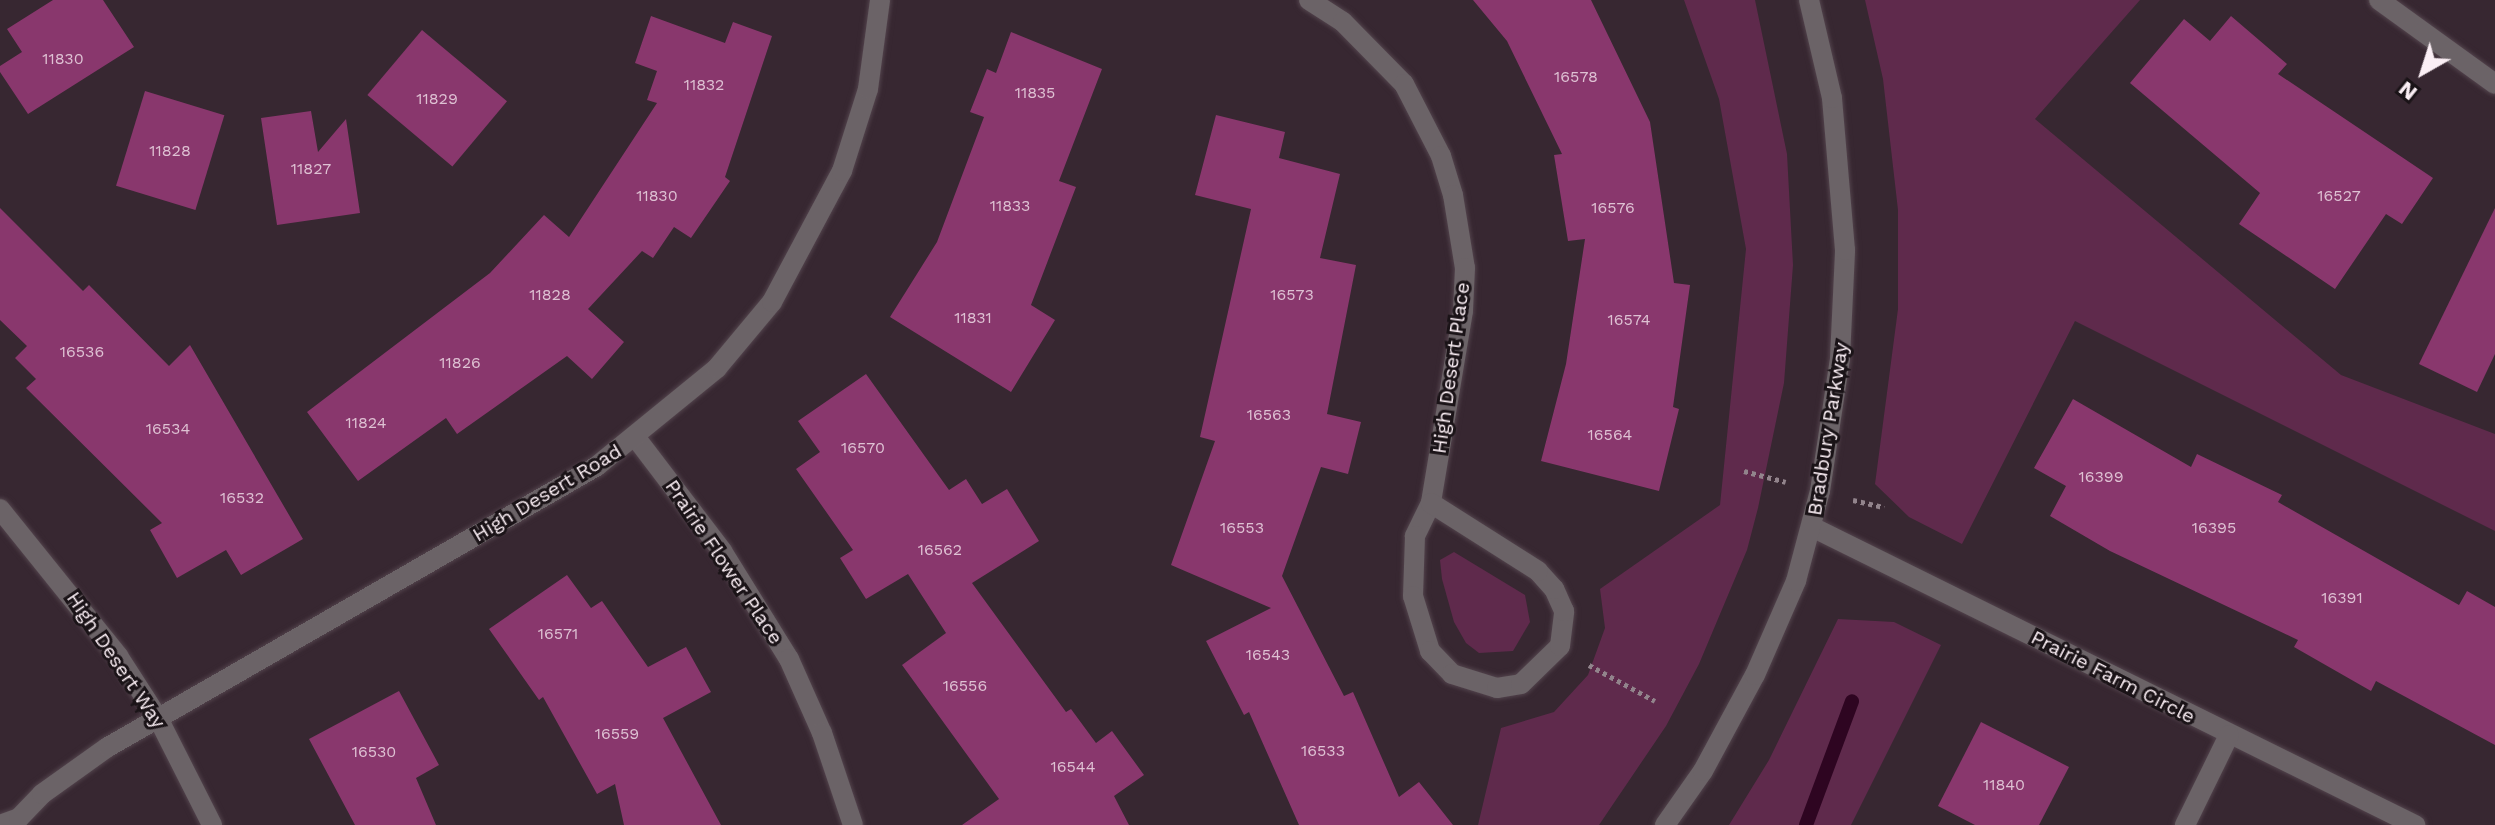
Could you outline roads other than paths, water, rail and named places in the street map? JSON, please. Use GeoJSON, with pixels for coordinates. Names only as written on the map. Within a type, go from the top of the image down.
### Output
{"type":"FeatureCollection","features":[{"type":"Feature","properties":{"kind":"street","name":"High Desert Road"},"geometry":{"type":"LineString","coordinates":[[13,823],[85,761],[550,494],[636,438],[748,336],[801,255],[856,131],[876,47],[880,0]]}},
{"type":"Feature","properties":{"kind":"street","name":"High Desert Place"},"geometry":{"type":"LineString","coordinates":[[1309,0],[1343,22],[1404,84],[1441,156],[1453,195],[1465,268],[1463,311],[1431,503],[1415,536],[1413,596],[1430,651],[1471,684],[1497,688],[1521,684],[1560,646],[1564,611],[1554,589],[1538,571],[1431,503]]}},
{"type":"Feature","properties":{"kind":"street","name":"Bradbury Parkway"},"geometry":{"type":"LineString","coordinates":[[1665,825],[1703,771],[1755,675],[1796,581],[1812,527],[1837,383],[1845,276],[1838,140],[1809,0]]}},
{"type":"Feature","properties":{"kind":"street"},"geometry":{"type":"LineString","coordinates":[[2379,0],[2495,84]]}},
{"type":"Feature","properties":{"kind":"street","name":"Prairie Flower Place"},"geometry":{"type":"LineString","coordinates":[[636,438],[722,551],[789,659],[809,699],[853,825]]}},
{"type":"Feature","properties":{"kind":"street","name":"High Desert Way"},"geometry":{"type":"LineString","coordinates":[[0,509],[83,606],[158,718],[212,825]]}},
{"type":"Feature","properties":{"kind":"street","name":"Prairie Farm Circle"},"geometry":{"type":"LineString","coordinates":[[1812,527],[2415,825]]}},
{"type":"Feature","properties":{"kind":"street"},"geometry":{"type":"LineString","coordinates":[[2185,825],[2229,735]]}},
{"type":"Feature","properties":{"kind":"waterway"},"geometry":{"type":"LineString","coordinates":[[1806,825],[1852,701]]}}]}
